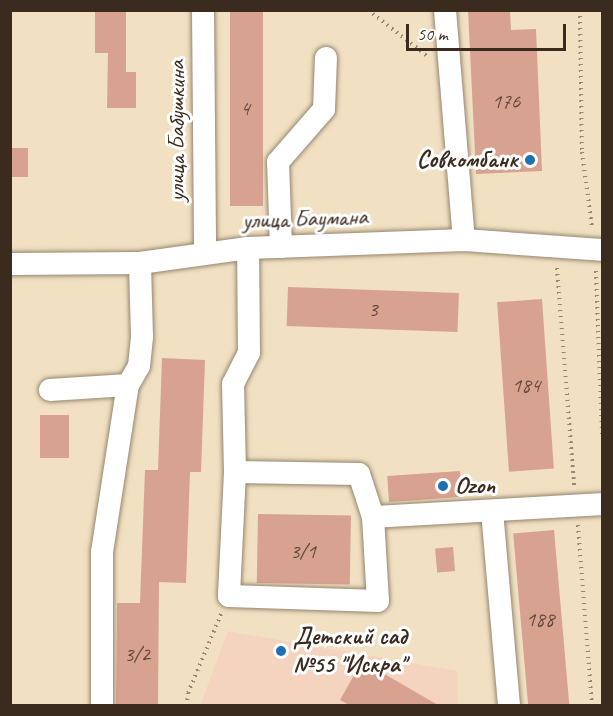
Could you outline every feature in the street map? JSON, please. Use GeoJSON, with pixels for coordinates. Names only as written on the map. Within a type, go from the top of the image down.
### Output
{"type":"FeatureCollection","features":[{"type":"Feature","properties":{"kind":"street","name":"улица Бабушкина"},"geometry":{"type":"LineString","coordinates":[[203,10],[205,252]]}},
{"type":"Feature","properties":{"kind":"street"},"geometry":{"type":"LineString","coordinates":[[445,10],[464,240]]}},
{"type":"Feature","properties":{"kind":"street"},"geometry":{"type":"LineString","coordinates":[[281,247],[278,162],[324,109],[326,58]]}},
{"type":"Feature","properties":{"kind":"street","name":"улица Баумана"},"geometry":{"type":"LineString","coordinates":[[10,264],[140,262],[248,248],[464,240],[599,250]]}},
{"type":"Feature","properties":{"kind":"street"},"geometry":{"type":"LineString","coordinates":[[234,472],[359,474],[373,517],[378,600],[229,596],[234,472],[233,384],[249,353],[248,248]]}},
{"type":"Feature","properties":{"kind":"street"},"geometry":{"type":"LineString","coordinates":[[102,705],[102,552],[128,385],[139,366],[142,336],[140,262]]}},
{"type":"Feature","properties":{"kind":"street"},"geometry":{"type":"LineString","coordinates":[[51,390],[128,385]]}},
{"type":"Feature","properties":{"kind":"street"},"geometry":{"type":"LineString","coordinates":[[373,517],[603,504]]}},
{"type":"Feature","properties":{"kind":"street"},"geometry":{"type":"LineString","coordinates":[[492,511],[509,705]]}},
{"type":"Feature","properties":{"kind":"path"},"geometry":{"type":"LineString","coordinates":[[369,10],[450,72]]}},
{"type":"Feature","properties":{"kind":"path"},"geometry":{"type":"LineString","coordinates":[[580,10],[582,152],[599,250],[603,435]]}},
{"type":"Feature","properties":{"kind":"path"},"geometry":{"type":"LineString","coordinates":[[556,246],[592,705]]}},
{"type":"Feature","properties":{"kind":"path"},"geometry":{"type":"LineString","coordinates":[[188,705],[188,693],[229,596]]}},
{"type":"Feature","properties":{"kind":"shaded area","name":"Детский сад №55 \"Искра\""},"geometry":{"type":"Polygon","coordinates":[[[228,631],[457,671],[458,705],[200,706],[228,631]]]}},
{"type":"Feature","properties":{"kind":"building"},"geometry":{"type":"Polygon","coordinates":[[[230,10],[263,10],[263,206],[230,206],[230,10]]]}},
{"type":"Feature","properties":{"kind":"building"},"geometry":{"type":"Polygon","coordinates":[[[468,10],[510,10],[511,30],[536,29],[542,171],[476,174],[468,10]]]}},
{"type":"Feature","properties":{"kind":"building"},"geometry":{"type":"Polygon","coordinates":[[[95,12],[126,12],[126,72],[136,72],[136,108],[107,108],[108,53],[95,53],[95,12]]]}},
{"type":"Feature","properties":{"kind":"building"},"geometry":{"type":"Polygon","coordinates":[[[10,148],[28,148],[28,177],[10,177],[10,148]]]}},
{"type":"Feature","properties":{"kind":"building"},"geometry":{"type":"Polygon","coordinates":[[[288,287],[459,293],[458,332],[287,326],[288,287]]]}},
{"type":"Feature","properties":{"kind":"building"},"geometry":{"type":"Polygon","coordinates":[[[542,299],[554,469],[509,472],[497,302],[542,299]]]}},
{"type":"Feature","properties":{"kind":"building"},"geometry":{"type":"Polygon","coordinates":[[[162,358],[205,360],[201,472],[190,472],[186,583],[159,582],[158,705],[116,705],[117,603],[140,603],[145,470],[158,470],[162,358]]]}},
{"type":"Feature","properties":{"kind":"building"},"geometry":{"type":"Polygon","coordinates":[[[40,415],[69,415],[69,458],[40,458],[40,415]]]}},
{"type":"Feature","properties":{"kind":"building"},"geometry":{"type":"Polygon","coordinates":[[[460,471],[462,497],[389,502],[387,476],[460,471]]]}},
{"type":"Feature","properties":{"kind":"building"},"geometry":{"type":"Polygon","coordinates":[[[258,514],[351,516],[350,585],[257,583],[258,514]]]}},
{"type":"Feature","properties":{"kind":"building"},"geometry":{"type":"Polygon","coordinates":[[[554,530],[569,705],[528,706],[513,534],[554,530]]]}},
{"type":"Feature","properties":{"kind":"building"},"geometry":{"type":"Polygon","coordinates":[[[453,547],[455,571],[437,572],[435,549],[453,547]]]}},
{"type":"Feature","properties":{"kind":"building"},"geometry":{"type":"Polygon","coordinates":[[[362,661],[438,705],[349,705],[340,700],[362,661]]]}},
{"type":"Feature","properties":{"kind":"place","name":"Совкомбанк"},"geometry":{"type":"Point","coordinates":[530,160]}},
{"type":"Feature","properties":{"kind":"place","name":"Ozon"},"geometry":{"type":"Point","coordinates":[443,486]}},
{"type":"Feature","properties":{"kind":"place","name":"Детский сад №55 \"Искра\""},"geometry":{"type":"Point","coordinates":[281,651]}}]}
